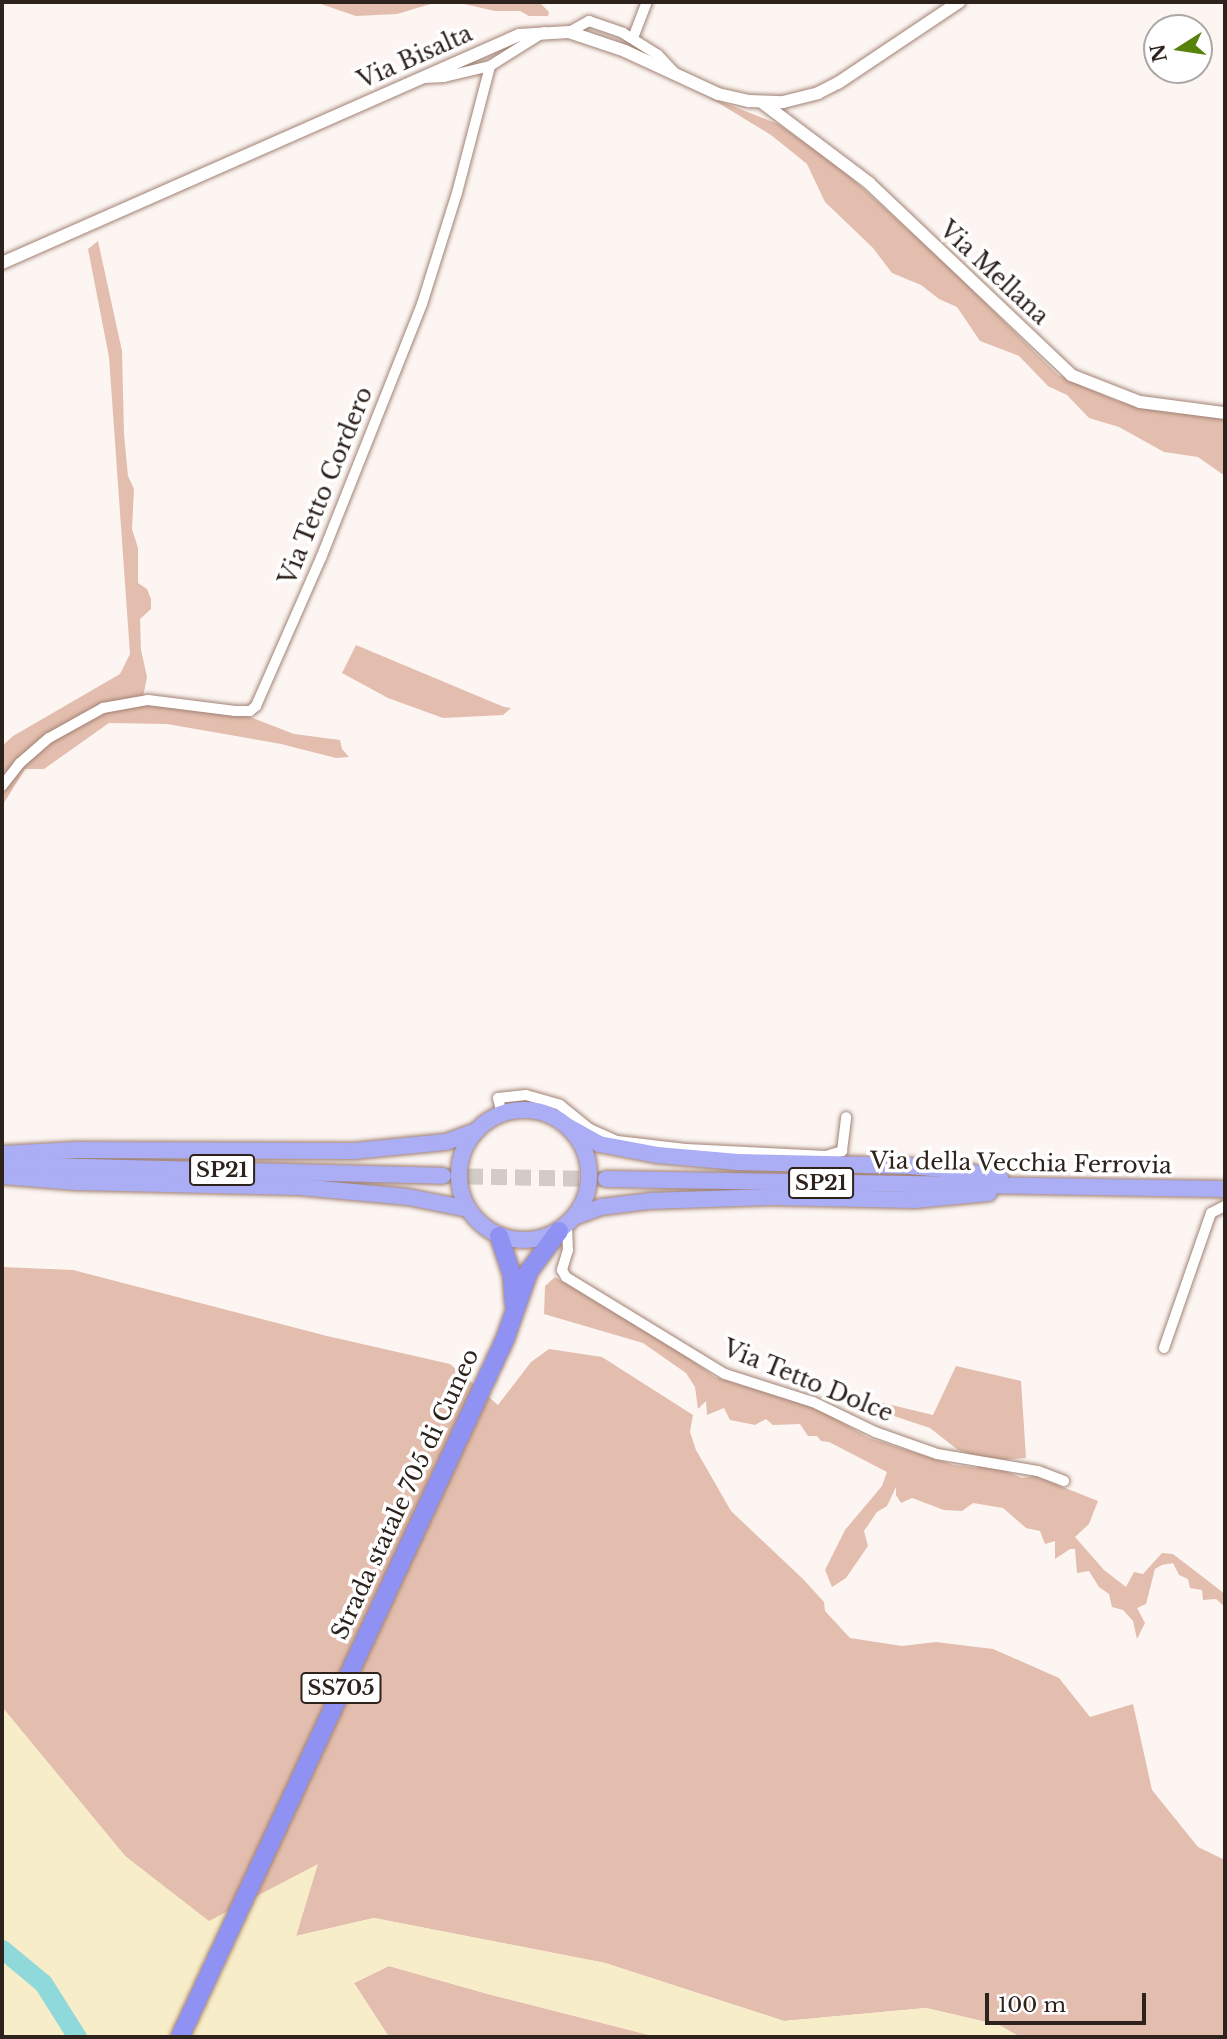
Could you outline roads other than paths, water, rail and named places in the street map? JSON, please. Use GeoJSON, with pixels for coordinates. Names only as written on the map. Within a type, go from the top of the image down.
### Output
{"type":"FeatureCollection","features":[{"type":"Feature","properties":{"kind":"highway","name":"SS705"},"geometry":{"type":"LineString","coordinates":[[515,1314],[529,1271],[567,1224]]}},
{"type":"Feature","properties":{"kind":"highway","name":"SS705"},"geometry":{"type":"LineString","coordinates":[[499,1236],[514,1284],[515,1314]]}},
{"type":"Feature","properties":{"kind":"highway","name":"Strada statale 705 di Cuneo"},"geometry":{"type":"LineString","coordinates":[[180,2037],[515,1314]]}},
{"type":"Feature","properties":{"kind":"main road"},"geometry":{"type":"LineString","coordinates":[[2,1154],[76,1150],[354,1151],[446,1142],[476,1130],[502,1114],[531,1110],[550,1115],[598,1144],[657,1155],[738,1162],[965,1171],[1036,1186]]}},
{"type":"Feature","properties":{"kind":"main road"},"geometry":{"type":"LineString","coordinates":[[567,1126],[580,1141],[589,1170],[588,1190],[567,1224]]}},
{"type":"Feature","properties":{"kind":"main road"},"geometry":{"type":"LineString","coordinates":[[476,1130],[465,1148],[459,1168],[460,1189],[468,1209],[478,1222],[499,1236],[530,1240],[601,1207],[649,1201],[769,1198],[935,1199],[1036,1186]]}},
{"type":"Feature","properties":{"kind":"main road","name":"SP21"},"geometry":{"type":"LineString","coordinates":[[2,1165],[443,1176]]}},
{"type":"Feature","properties":{"kind":"main road"},"geometry":{"type":"LineString","coordinates":[[2,1176],[76,1182],[300,1187],[408,1197],[468,1209]]}},
{"type":"Feature","properties":{"kind":"main road","name":"Via della Vecchia Ferrovia"},"geometry":{"type":"LineString","coordinates":[[606,1179],[1225,1189]]}},
{"type":"Feature","properties":{"kind":"street"},"geometry":{"type":"LineString","coordinates":[[633,38],[647,2]]}},
{"type":"Feature","properties":{"kind":"street","name":"Via Bisalta"},"geometry":{"type":"LineString","coordinates":[[2,263],[501,42],[544,31],[569,32],[625,51],[718,94],[762,103],[800,99],[838,83],[959,2]]}},
{"type":"Feature","properties":{"kind":"street"},"geometry":{"type":"LineString","coordinates":[[569,32],[589,20],[633,38],[658,55],[677,75]]}},
{"type":"Feature","properties":{"kind":"street"},"geometry":{"type":"LineString","coordinates":[[424,78],[444,77],[491,66],[544,31]]}},
{"type":"Feature","properties":{"kind":"street","name":"Via Tetto Cordero"},"geometry":{"type":"LineString","coordinates":[[2,786],[20,763],[49,738],[103,708],[148,700],[235,712],[250,711],[256,706],[321,558],[422,304],[465,167],[491,66]]}},
{"type":"Feature","properties":{"kind":"street","name":"Via Mellana"},"geometry":{"type":"LineString","coordinates":[[762,103],[869,183],[1071,375],[1140,402],[1225,413]]}},
{"type":"Feature","properties":{"kind":"street"},"geometry":{"type":"LineString","coordinates":[[502,1114],[498,1098],[526,1095],[560,1105],[590,1129],[617,1141],[687,1149],[827,1156],[842,1151],[846,1117]]}},
{"type":"Feature","properties":{"kind":"street"},"geometry":{"type":"LineString","coordinates":[[1164,1348],[1211,1213],[1225,1206]]}},
{"type":"Feature","properties":{"kind":"street","name":"Via Tetto Dolce"},"geometry":{"type":"LineString","coordinates":[[567,1224],[568,1250],[562,1270],[566,1277],[725,1374],[813,1402],[875,1432],[937,1454],[1038,1471],[1065,1481]]}},
{"type":"Feature","properties":{"kind":"waterway"},"geometry":{"type":"LineString","coordinates":[[2,1949],[43,1983],[77,2037]]}},
{"type":"Feature","properties":{"kind":"tunnel"},"geometry":{"type":"LineString","coordinates":[[443,1176],[606,1179]]}}]}
